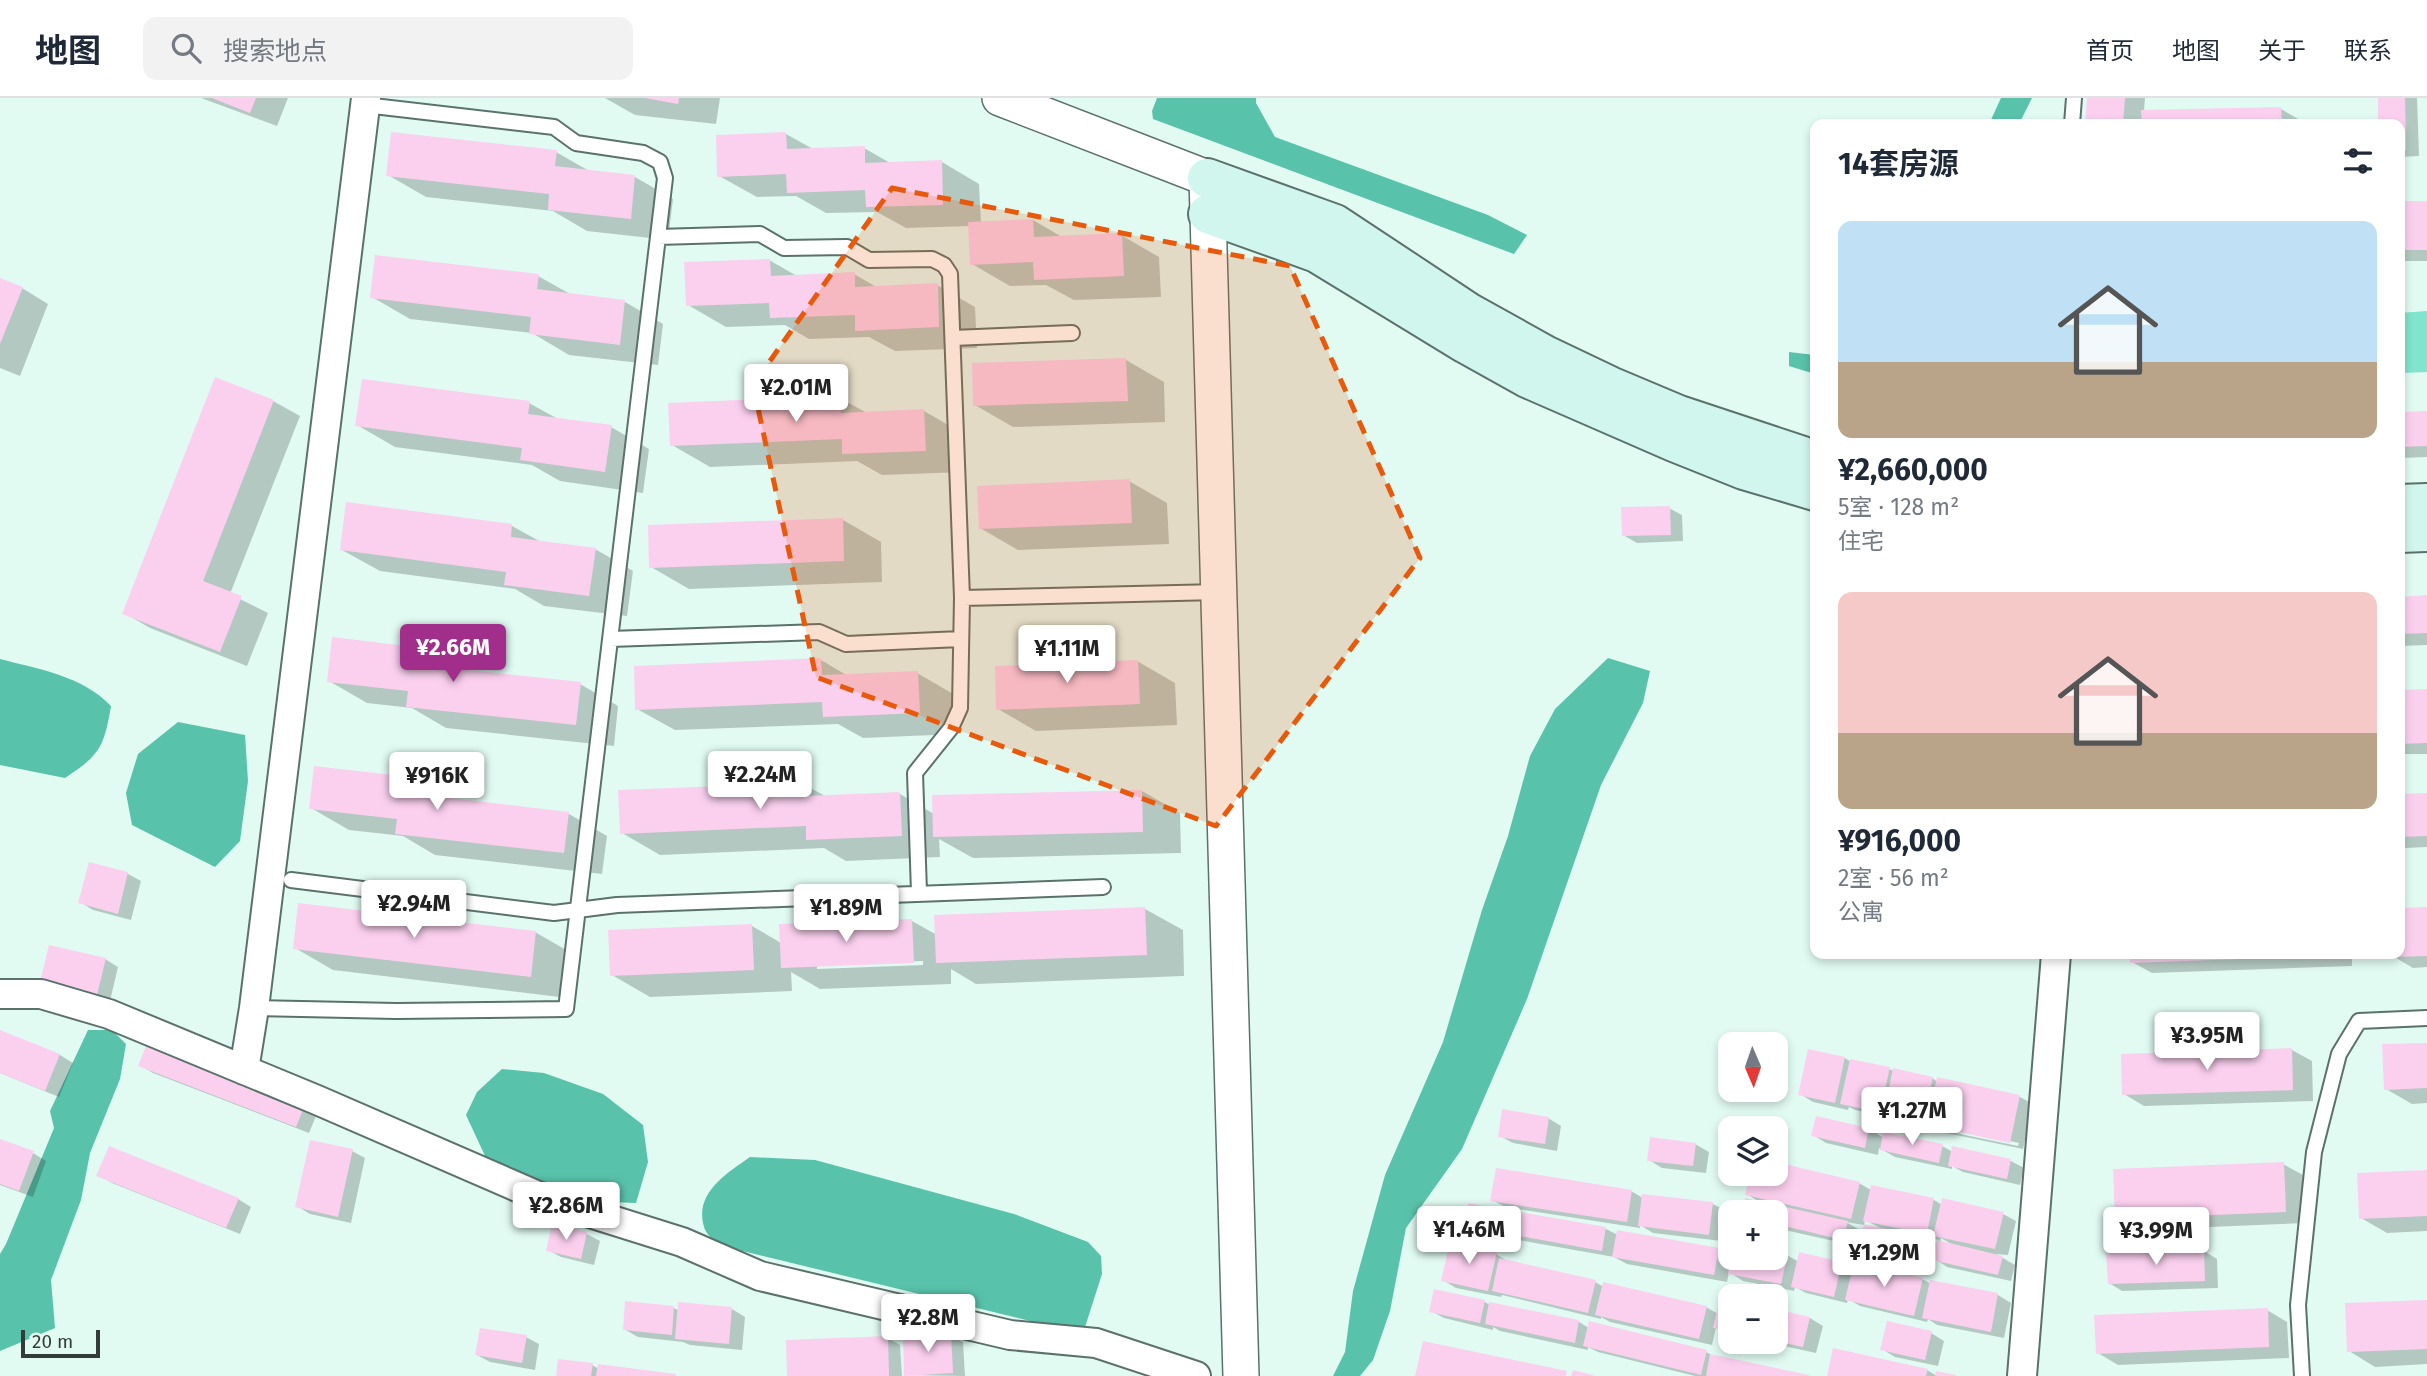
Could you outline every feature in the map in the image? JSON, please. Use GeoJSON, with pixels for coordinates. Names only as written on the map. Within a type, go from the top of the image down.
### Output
{"type":"FeatureCollection","features":[{"type":"Feature","properties":{"kind":"main road"},"geometry":{"type":"LineString","coordinates":[[1207,196],[1335,224],[1468,312],[1547,356],[1679,415],[1810,458]]}},
{"type":"Feature","properties":{"kind":"main road"},"geometry":{"type":"LineString","coordinates":[[1207,196],[1317,253],[1527,378],[1744,470],[1810,490]]}},
{"type":"Feature","properties":{"kind":"main road"},"geometry":{"type":"LineString","coordinates":[[2405,505],[2427,503]]}},
{"type":"Feature","properties":{"kind":"main road"},"geometry":{"type":"LineString","coordinates":[[2405,533],[2427,532]]}},
{"type":"Feature","properties":{"kind":"street"},"geometry":{"type":"LineString","coordinates":[[1000,98],[1207,196],[1241,1376]]}},
{"type":"Feature","properties":{"kind":"street"},"geometry":{"type":"LineString","coordinates":[[244,1070],[254,1008],[365,102]]}},
{"type":"Feature","properties":{"kind":"street"},"geometry":{"type":"LineString","coordinates":[[2022,1376],[2056,959]]}},
{"type":"Feature","properties":{"kind":"street"},"geometry":{"type":"LineString","coordinates":[[0,993],[41,994],[109,1014],[545,1199],[682,1242],[760,1276],[1010,1335],[1096,1343],[1196,1376]]}},
{"type":"Feature","properties":{"kind":"lane"},"geometry":{"type":"LineString","coordinates":[[2073,119],[2074,98]]}},
{"type":"Feature","properties":{"kind":"lane"},"geometry":{"type":"LineString","coordinates":[[254,1008],[396,1011],[566,1009],[665,178],[660,162],[643,153],[576,143],[554,127],[365,102]]}},
{"type":"Feature","properties":{"kind":"lane"},"geometry":{"type":"LineString","coordinates":[[658,237],[760,234],[784,248],[847,247],[870,260],[932,259],[944,265],[950,274],[962,598],[960,708],[951,728],[915,773],[919,892]]}},
{"type":"Feature","properties":{"kind":"lane"},"geometry":{"type":"LineString","coordinates":[[953,338],[1072,333]]}},
{"type":"Feature","properties":{"kind":"lane"},"geometry":{"type":"LineString","coordinates":[[962,598],[1219,592]]}},
{"type":"Feature","properties":{"kind":"lane"},"geometry":{"type":"LineString","coordinates":[[610,639],[819,632],[846,644],[961,639]]}},
{"type":"Feature","properties":{"kind":"lane"},"geometry":{"type":"LineString","coordinates":[[292,880],[554,912],[617,905],[1104,887]]}},
{"type":"Feature","properties":{"kind":"lane"},"geometry":{"type":"LineString","coordinates":[[2302,1376],[2298,1304],[2314,1152],[2339,1054],[2359,1021],[2427,1018]]}},
{"type":"Feature","properties":{"kind":"highlighted area"},"geometry":{"type":"Polygon","coordinates":[[[892,188],[1290,266],[1420,558],[1216,826],[816,677],[753,385],[892,188]]]}},
{"type":"Feature","properties":{"kind":"shaded area"},"geometry":{"type":"Polygon","coordinates":[[[1157,98],[1256,98],[1256,103],[1275,137],[1488,215],[1527,235],[1514,254],[1153,119],[1152,111],[1157,98]]]}},
{"type":"Feature","properties":{"kind":"shaded area"},"geometry":{"type":"Polygon","coordinates":[[[2001,98],[2032,98],[2022,119],[1991,119],[2001,98]]]}},
{"type":"Feature","properties":{"kind":"shaded area"},"geometry":{"type":"Polygon","coordinates":[[[2427,311],[2427,372],[2405,373],[2405,313],[2427,311]]]}},
{"type":"Feature","properties":{"kind":"shaded area"},"geometry":{"type":"Polygon","coordinates":[[[1789,352],[1810,354],[1810,372],[1789,366],[1789,352]]]}},
{"type":"Feature","properties":{"kind":"shaded area"},"geometry":{"type":"Polygon","coordinates":[[[1608,658],[1650,671],[1643,703],[1601,785],[1527,999],[1462,1149],[1406,1228],[1390,1311],[1373,1360],[1360,1376],[1333,1376],[1345,1352],[1353,1291],[1385,1175],[1443,1042],[1482,910],[1508,836],[1530,756],[1555,709],[1608,658]]]}},
{"type":"Feature","properties":{"kind":"shaded area"},"geometry":{"type":"Polygon","coordinates":[[[0,659],[74,681],[87,687],[111,706],[99,749],[86,763],[65,778],[0,765],[0,659]]]}},
{"type":"Feature","properties":{"kind":"shaded area"},"geometry":{"type":"Polygon","coordinates":[[[178,722],[245,735],[248,781],[240,841],[215,867],[132,825],[126,793],[138,754],[178,722]]]}},
{"type":"Feature","properties":{"kind":"shaded area"},"geometry":{"type":"Polygon","coordinates":[[[88,1030],[112,1030],[126,1044],[120,1079],[90,1153],[81,1200],[51,1280],[55,1328],[0,1351],[0,1254],[54,1128],[50,1111],[88,1030]]]}},
{"type":"Feature","properties":{"kind":"shaded area"},"geometry":{"type":"Polygon","coordinates":[[[502,1069],[544,1073],[603,1094],[643,1125],[648,1162],[636,1203],[609,1202],[533,1182],[486,1158],[466,1115],[477,1092],[502,1069]]]}},
{"type":"Feature","properties":{"kind":"shaded area"},"geometry":{"type":"Polygon","coordinates":[[[750,1157],[815,1160],[1014,1214],[1088,1242],[1101,1256],[1102,1274],[1085,1327],[1034,1322],[718,1245],[704,1227],[704,1204],[714,1186],[750,1157]]]}},
{"type":"Feature","properties":{"kind":"building"},"geometry":{"type":"Polygon","coordinates":[[[212,98],[256,98],[250,113],[212,98]]]}},
{"type":"Feature","properties":{"kind":"building"},"geometry":{"type":"Polygon","coordinates":[[[645,98],[679,98],[678,104],[645,98]]]}},
{"type":"Feature","properties":{"kind":"building"},"geometry":{"type":"Polygon","coordinates":[[[2087,98],[2125,98],[2123,119],[2085,119],[2087,98]]]}},
{"type":"Feature","properties":{"kind":"building"},"geometry":{"type":"Polygon","coordinates":[[[2378,98],[2405,98],[2406,150],[2405,119],[2378,119],[2378,98]]]}},
{"type":"Feature","properties":{"kind":"building"},"geometry":{"type":"Polygon","coordinates":[[[2281,107],[2282,119],[2142,119],[2141,110],[2281,107]]]}},
{"type":"Feature","properties":{"kind":"building"},"geometry":{"type":"Polygon","coordinates":[[[391,132],[557,150],[555,166],[635,175],[631,219],[548,210],[549,194],[386,176],[391,132]]]}},
{"type":"Feature","properties":{"kind":"building"},"geometry":{"type":"Polygon","coordinates":[[[786,132],[787,149],[865,146],[865,163],[942,160],[943,205],[866,207],[865,190],[787,193],[786,174],[717,177],[716,135],[786,132]]]}},
{"type":"Feature","properties":{"kind":"building"},"geometry":{"type":"Polygon","coordinates":[[[2405,201],[2427,201],[2427,250],[2405,250],[2405,201]]]}},
{"type":"Feature","properties":{"kind":"building"},"geometry":{"type":"Polygon","coordinates":[[[1033,219],[1034,237],[1122,233],[1124,276],[1034,280],[1033,262],[970,265],[968,222],[1033,219]]]}},
{"type":"Feature","properties":{"kind":"building"},"geometry":{"type":"Polygon","coordinates":[[[375,255],[539,274],[537,289],[625,300],[620,345],[529,334],[531,317],[370,298],[375,255]]]}},
{"type":"Feature","properties":{"kind":"building"},"geometry":{"type":"Polygon","coordinates":[[[770,259],[771,276],[855,272],[855,287],[938,283],[939,327],[855,331],[855,315],[770,318],[769,303],[686,306],[684,262],[770,259]]]}},
{"type":"Feature","properties":{"kind":"building"},"geometry":{"type":"Polygon","coordinates":[[[0,278],[23,287],[0,344],[0,278]]]}},
{"type":"Feature","properties":{"kind":"building"},"geometry":{"type":"Polygon","coordinates":[[[1126,358],[1128,401],[973,406],[972,363],[1126,358]]]}},
{"type":"Feature","properties":{"kind":"building"},"geometry":{"type":"Polygon","coordinates":[[[215,377],[274,400],[203,581],[242,596],[220,652],[122,614],[215,377]]]}},
{"type":"Feature","properties":{"kind":"building"},"geometry":{"type":"Polygon","coordinates":[[[362,379],[530,401],[528,414],[612,425],[605,472],[520,460],[522,448],[355,426],[362,379]]]}},
{"type":"Feature","properties":{"kind":"building"},"geometry":{"type":"Polygon","coordinates":[[[841,396],[841,413],[924,409],[926,451],[842,454],[842,439],[670,446],[668,403],[841,396]]]}},
{"type":"Feature","properties":{"kind":"building"},"geometry":{"type":"Polygon","coordinates":[[[2427,411],[2427,446],[2405,447],[2405,412],[2427,411]]]}},
{"type":"Feature","properties":{"kind":"building"},"geometry":{"type":"Polygon","coordinates":[[[1130,479],[1132,523],[979,529],[977,486],[1130,479]]]}},
{"type":"Feature","properties":{"kind":"building"},"geometry":{"type":"Polygon","coordinates":[[[346,502],[512,524],[511,537],[596,548],[589,596],[504,585],[506,572],[340,550],[346,502]]]}},
{"type":"Feature","properties":{"kind":"building"},"geometry":{"type":"Polygon","coordinates":[[[1670,506],[1671,535],[1622,536],[1621,507],[1670,506]]]}},
{"type":"Feature","properties":{"kind":"building"},"geometry":{"type":"Polygon","coordinates":[[[843,518],[844,561],[649,568],[648,525],[843,518]]]}},
{"type":"Feature","properties":{"kind":"building"},"geometry":{"type":"Polygon","coordinates":[[[2427,595],[2427,633],[2405,634],[2405,597],[2427,595]]]}},
{"type":"Feature","properties":{"kind":"building"},"geometry":{"type":"Polygon","coordinates":[[[332,637],[415,647],[413,664],[581,682],[576,725],[406,707],[408,691],[327,682],[332,637]]]}},
{"type":"Feature","properties":{"kind":"building"},"geometry":{"type":"Polygon","coordinates":[[[821,658],[822,675],[918,671],[920,713],[823,717],[822,702],[635,710],[634,666],[821,658]]]}},
{"type":"Feature","properties":{"kind":"building"},"geometry":{"type":"Polygon","coordinates":[[[1138,660],[1140,704],[996,710],[995,666],[1138,660]]]}},
{"type":"Feature","properties":{"kind":"building"},"geometry":{"type":"Polygon","coordinates":[[[2427,689],[2427,743],[2405,744],[2405,690],[2427,689]]]}},
{"type":"Feature","properties":{"kind":"building"},"geometry":{"type":"Polygon","coordinates":[[[314,766],[402,776],[400,792],[569,812],[564,853],[395,834],[397,819],[309,809],[314,766]]]}},
{"type":"Feature","properties":{"kind":"building"},"geometry":{"type":"Polygon","coordinates":[[[806,783],[806,796],[900,792],[902,836],[806,840],[806,826],[620,834],[618,790],[806,783]]]}},
{"type":"Feature","properties":{"kind":"building"},"geometry":{"type":"Polygon","coordinates":[[[1142,790],[1143,832],[933,837],[932,795],[1142,790]]]}},
{"type":"Feature","properties":{"kind":"building"},"geometry":{"type":"Polygon","coordinates":[[[2427,793],[2427,836],[2405,837],[2405,794],[2427,793]]]}},
{"type":"Feature","properties":{"kind":"building"},"geometry":{"type":"Polygon","coordinates":[[[89,862],[128,872],[118,914],[78,903],[89,862]]]}},
{"type":"Feature","properties":{"kind":"building"},"geometry":{"type":"Polygon","coordinates":[[[298,903],[536,931],[531,977],[293,949],[298,903]]]}},
{"type":"Feature","properties":{"kind":"building"},"geometry":{"type":"Polygon","coordinates":[[[1145,907],[1147,955],[936,963],[934,915],[1145,907]]]}},
{"type":"Feature","properties":{"kind":"building"},"geometry":{"type":"Polygon","coordinates":[[[2427,907],[2427,956],[2405,957],[2405,908],[2427,907]]]}},
{"type":"Feature","properties":{"kind":"building"},"geometry":{"type":"Polygon","coordinates":[[[912,919],[914,963],[781,968],[779,924],[912,919]]]}},
{"type":"Feature","properties":{"kind":"building"},"geometry":{"type":"Polygon","coordinates":[[[752,924],[754,970],[610,976],[608,930],[752,924]]]}},
{"type":"Feature","properties":{"kind":"building"},"geometry":{"type":"Polygon","coordinates":[[[49,945],[106,958],[97,995],[40,982],[49,945]]]}},
{"type":"Feature","properties":{"kind":"building"},"geometry":{"type":"Polygon","coordinates":[[[2130,959],[2241,959],[2130,963],[2130,959]]]}},
{"type":"Feature","properties":{"kind":"building"},"geometry":{"type":"Polygon","coordinates":[[[0,1030],[60,1054],[45,1091],[0,1073],[0,1030]]]}},
{"type":"Feature","properties":{"kind":"building"},"geometry":{"type":"Polygon","coordinates":[[[148,1041],[306,1102],[296,1127],[138,1066],[148,1041]]]}},
{"type":"Feature","properties":{"kind":"building"},"geometry":{"type":"Polygon","coordinates":[[[2427,1043],[2427,1088],[2384,1090],[2382,1044],[2427,1043]]]}},
{"type":"Feature","properties":{"kind":"building"},"geometry":{"type":"Polygon","coordinates":[[[2292,1048],[2293,1090],[2122,1095],[2121,1054],[2292,1048]]]}},
{"type":"Feature","properties":{"kind":"building"},"geometry":{"type":"Polygon","coordinates":[[[1808,1049],[1845,1057],[1835,1103],[1798,1095],[1808,1049]]]}},
{"type":"Feature","properties":{"kind":"building"},"geometry":{"type":"Polygon","coordinates":[[[1850,1059],[1890,1067],[1880,1112],[1840,1104],[1850,1059]]]}},
{"type":"Feature","properties":{"kind":"building"},"geometry":{"type":"Polygon","coordinates":[[[1893,1068],[1933,1077],[1923,1122],[1884,1114],[1893,1068]]]}},
{"type":"Feature","properties":{"kind":"building"},"geometry":{"type":"Polygon","coordinates":[[[1937,1077],[2020,1095],[2010,1143],[1927,1125],[1937,1077]]]}},
{"type":"Feature","properties":{"kind":"building"},"geometry":{"type":"Polygon","coordinates":[[[1502,1109],[1549,1117],[1545,1144],[1498,1137],[1502,1109]]]}},
{"type":"Feature","properties":{"kind":"building"},"geometry":{"type":"Polygon","coordinates":[[[1816,1116],[1869,1128],[1865,1148],[1811,1136],[1816,1116]]]}},
{"type":"Feature","properties":{"kind":"building"},"geometry":{"type":"Polygon","coordinates":[[[1883,1132],[1943,1144],[1939,1163],[1880,1150],[1883,1132]]]}},
{"type":"Feature","properties":{"kind":"building"},"geometry":{"type":"Polygon","coordinates":[[[1650,1137],[1696,1143],[1693,1166],[1647,1161],[1650,1137]]]}},
{"type":"Feature","properties":{"kind":"building"},"geometry":{"type":"Polygon","coordinates":[[[0,1139],[34,1151],[19,1191],[0,1184],[0,1139]]]}},
{"type":"Feature","properties":{"kind":"building"},"geometry":{"type":"Polygon","coordinates":[[[310,1140],[353,1149],[338,1217],[295,1207],[310,1140]]]}},
{"type":"Feature","properties":{"kind":"building"},"geometry":{"type":"Polygon","coordinates":[[[109,1146],[239,1198],[226,1228],[96,1176],[109,1146]]]}},
{"type":"Feature","properties":{"kind":"building"},"geometry":{"type":"Polygon","coordinates":[[[1952,1146],[2011,1159],[2007,1179],[1948,1166],[1952,1146]]]}},
{"type":"Feature","properties":{"kind":"building"},"geometry":{"type":"Polygon","coordinates":[[[2284,1162],[2286,1212],[2115,1219],[2113,1169],[2284,1162]]]}},
{"type":"Feature","properties":{"kind":"building"},"geometry":{"type":"Polygon","coordinates":[[[1788,1165],[1860,1182],[1851,1219],[1788,1205],[1788,1200],[1767,1200],[1745,1195],[1747,1186],[1788,1186],[1788,1165]]]}},
{"type":"Feature","properties":{"kind":"building"},"geometry":{"type":"Polygon","coordinates":[[[1496,1168],[1632,1190],[1627,1222],[1490,1201],[1496,1168]]]}},
{"type":"Feature","properties":{"kind":"building"},"geometry":{"type":"Polygon","coordinates":[[[2427,1170],[2427,1216],[2359,1219],[2357,1173],[2427,1170]]]}},
{"type":"Feature","properties":{"kind":"building"},"geometry":{"type":"Polygon","coordinates":[[[1871,1185],[1934,1198],[1927,1234],[1863,1221],[1871,1185]]]}},
{"type":"Feature","properties":{"kind":"building"},"geometry":{"type":"Polygon","coordinates":[[[1642,1194],[1713,1202],[1709,1235],[1638,1226],[1642,1194]]]}},
{"type":"Feature","properties":{"kind":"building"},"geometry":{"type":"Polygon","coordinates":[[[1942,1198],[2004,1212],[1995,1249],[1933,1236],[1942,1198]]]}},
{"type":"Feature","properties":{"kind":"building"},"geometry":{"type":"Polygon","coordinates":[[[1468,1203],[1606,1227],[1602,1251],[1464,1226],[1468,1203]]]}},
{"type":"Feature","properties":{"kind":"building"},"geometry":{"type":"Polygon","coordinates":[[[1788,1208],[1848,1221],[1843,1240],[1788,1227],[1788,1208]]]}},
{"type":"Feature","properties":{"kind":"building"},"geometry":{"type":"Polygon","coordinates":[[[552,1224],[587,1232],[581,1259],[546,1251],[552,1224]]]}},
{"type":"Feature","properties":{"kind":"building"},"geometry":{"type":"Polygon","coordinates":[[[1864,1224],[1928,1238],[1924,1256],[1860,1242],[1864,1224]]]}},
{"type":"Feature","properties":{"kind":"building"},"geometry":{"type":"Polygon","coordinates":[[[1617,1230],[1718,1248],[1714,1275],[1612,1257],[1617,1230]]]}},
{"type":"Feature","properties":{"kind":"building"},"geometry":{"type":"Polygon","coordinates":[[[1937,1240],[2003,1256],[1998,1275],[1932,1260],[1937,1240]]]}},
{"type":"Feature","properties":{"kind":"building"},"geometry":{"type":"Polygon","coordinates":[[[1450,1242],[1497,1252],[1488,1291],[1441,1281],[1450,1242]]]}},
{"type":"Feature","properties":{"kind":"building"},"geometry":{"type":"Polygon","coordinates":[[[2204,1249],[2205,1281],[2108,1284],[2106,1253],[2204,1249]]]}},
{"type":"Feature","properties":{"kind":"building"},"geometry":{"type":"Polygon","coordinates":[[[1799,1252],[1842,1262],[1834,1297],[1791,1287],[1799,1252]]]}},
{"type":"Feature","properties":{"kind":"building"},"geometry":{"type":"Polygon","coordinates":[[[1499,1258],[1596,1280],[1588,1313],[1492,1291],[1499,1258]]]}},
{"type":"Feature","properties":{"kind":"building"},"geometry":{"type":"Polygon","coordinates":[[[1854,1262],[1923,1278],[1914,1316],[1845,1300],[1854,1262]]]}},
{"type":"Feature","properties":{"kind":"building"},"geometry":{"type":"Polygon","coordinates":[[[1729,1270],[1784,1270],[1781,1284],[1728,1274],[1729,1270]]]}},
{"type":"Feature","properties":{"kind":"building"},"geometry":{"type":"Polygon","coordinates":[[[1930,1280],[1998,1293],[1991,1332],[1922,1318],[1930,1280]]]}},
{"type":"Feature","properties":{"kind":"building"},"geometry":{"type":"Polygon","coordinates":[[[1603,1282],[1707,1306],[1699,1339],[1595,1315],[1603,1282]]]}},
{"type":"Feature","properties":{"kind":"building"},"geometry":{"type":"Polygon","coordinates":[[[1434,1289],[1485,1300],[1480,1323],[1429,1312],[1434,1289]]]}},
{"type":"Feature","properties":{"kind":"building"},"geometry":{"type":"Polygon","coordinates":[[[2427,1300],[2427,1349],[2347,1352],[2345,1303],[2427,1300]]]}},
{"type":"Feature","properties":{"kind":"building"},"geometry":{"type":"Polygon","coordinates":[[[625,1301],[674,1306],[672,1335],[623,1330],[625,1301]]]}},
{"type":"Feature","properties":{"kind":"building"},"geometry":{"type":"Polygon","coordinates":[[[678,1302],[732,1307],[729,1344],[675,1339],[678,1302]]]}},
{"type":"Feature","properties":{"kind":"building"},"geometry":{"type":"Polygon","coordinates":[[[1489,1302],[1579,1320],[1575,1343],[1485,1324],[1489,1302]]]}},
{"type":"Feature","properties":{"kind":"building"},"geometry":{"type":"Polygon","coordinates":[[[1718,1306],[1718,1329],[1713,1328],[1718,1306]]]}},
{"type":"Feature","properties":{"kind":"building"},"geometry":{"type":"Polygon","coordinates":[[[2268,1308],[2269,1347],[2096,1354],[2094,1315],[2268,1308]]]}},
{"type":"Feature","properties":{"kind":"building"},"geometry":{"type":"Polygon","coordinates":[[[1788,1312],[1810,1317],[1803,1347],[1788,1344],[1788,1312]]]}},
{"type":"Feature","properties":{"kind":"building"},"geometry":{"type":"Polygon","coordinates":[[[1589,1321],[1707,1350],[1701,1375],[1583,1346],[1589,1321]]]}},
{"type":"Feature","properties":{"kind":"building"},"geometry":{"type":"Polygon","coordinates":[[[1887,1321],[1932,1331],[1925,1360],[1880,1350],[1887,1321]]]}},
{"type":"Feature","properties":{"kind":"building"},"geometry":{"type":"Polygon","coordinates":[[[480,1328],[527,1335],[522,1363],[475,1355],[480,1328]]]}},
{"type":"Feature","properties":{"kind":"building"},"geometry":{"type":"Polygon","coordinates":[[[951,1332],[953,1373],[904,1376],[903,1334],[951,1332]]]}},
{"type":"Feature","properties":{"kind":"building"},"geometry":{"type":"Polygon","coordinates":[[[888,1336],[889,1376],[787,1376],[786,1340],[888,1336]]]}},
{"type":"Feature","properties":{"kind":"building"},"geometry":{"type":"Polygon","coordinates":[[[1423,1341],[1567,1371],[1566,1376],[1415,1376],[1423,1341]]]}},
{"type":"Feature","properties":{"kind":"building"},"geometry":{"type":"Polygon","coordinates":[[[1833,1348],[1928,1369],[1926,1376],[1827,1376],[1833,1348]]]}},
{"type":"Feature","properties":{"kind":"building"},"geometry":{"type":"Polygon","coordinates":[[[1710,1354],[1809,1375],[1809,1376],[1706,1376],[1710,1354]]]}},
{"type":"Feature","properties":{"kind":"building"},"geometry":{"type":"Polygon","coordinates":[[[558,1359],[593,1363],[591,1376],[556,1376],[558,1359]]]}},
{"type":"Feature","properties":{"kind":"building"},"geometry":{"type":"Polygon","coordinates":[[[598,1364],[676,1374],[676,1376],[596,1376],[598,1364]]]}},
{"type":"Feature","properties":{"kind":"building"},"geometry":{"type":"Polygon","coordinates":[[[1573,1370],[1593,1375],[1593,1376],[1571,1376],[1573,1370]]]}},
{"type":"Feature","properties":{"kind":"building"},"geometry":{"type":"Polygon","coordinates":[[[1936,1371],[1956,1375],[1956,1376],[1935,1376],[1936,1371]]]}}]}
